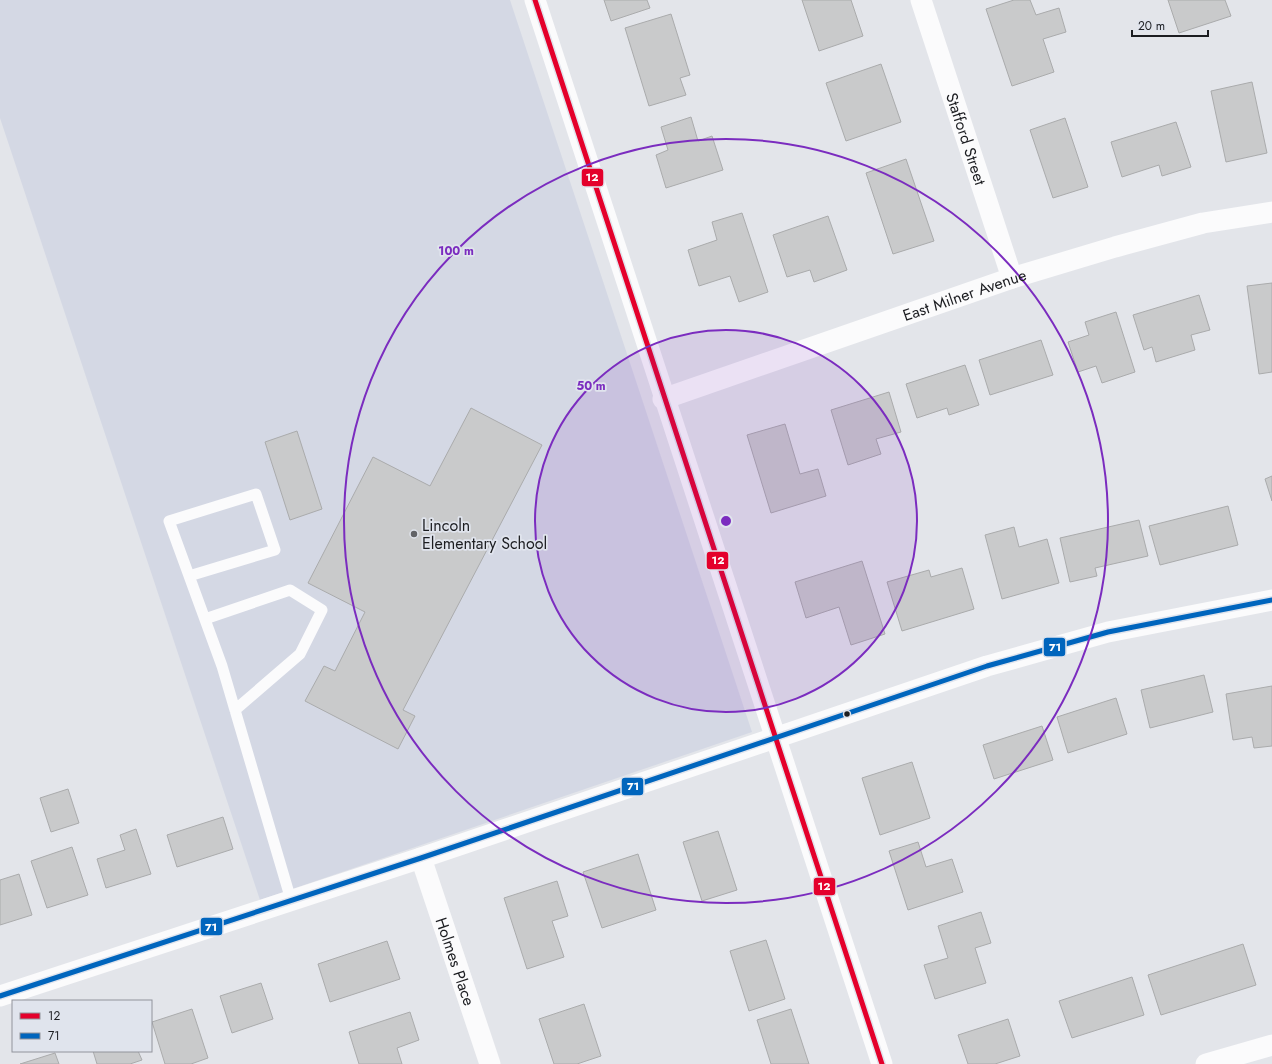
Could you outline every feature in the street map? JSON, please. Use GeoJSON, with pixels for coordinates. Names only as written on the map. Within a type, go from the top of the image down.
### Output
{"type":"FeatureCollection","features":[{"type":"Feature","properties":{"kind":"street"},"geometry":{"type":"LineString","coordinates":[[535,0],[663,399],[776,737],[882,1064]]}},
{"type":"Feature","properties":{"kind":"street","name":"Stafford Street"},"geometry":{"type":"LineString","coordinates":[[921,0],[1012,278]]}},
{"type":"Feature","properties":{"kind":"street","name":"East Milner Avenue"},"geometry":{"type":"LineString","coordinates":[[663,399],[1012,278],[1115,247],[1203,223],[1272,212]]}},
{"type":"Feature","properties":{"kind":"street"},"geometry":{"type":"LineString","coordinates":[[0,996],[421,858],[987,666],[1108,632],[1272,600]]}},
{"type":"Feature","properties":{"kind":"street","name":"Holmes Place"},"geometry":{"type":"LineString","coordinates":[[421,858],[490,1064]]}},
{"type":"Feature","properties":{"kind":"street"},"geometry":{"type":"LineString","coordinates":[[1206,1064],[1272,1045]]}},
{"type":"Feature","properties":{"kind":"lane"},"geometry":{"type":"LineString","coordinates":[[189,576],[275,550],[256,494],[168,521],[222,666],[291,900]]}},
{"type":"Feature","properties":{"kind":"lane"},"geometry":{"type":"LineString","coordinates":[[205,620],[290,590],[322,610],[300,654],[235,710]]}},
{"type":"Feature","properties":{"kind":"shaded area"},"geometry":{"type":"Polygon","coordinates":[[[0,0],[510,0],[752,732],[260,900],[0,118],[0,0]]]}},
{"type":"Feature","properties":{"kind":"building"},"geometry":{"type":"Polygon","coordinates":[[[604,0],[647,0],[650,8],[611,21],[604,0]]]}},
{"type":"Feature","properties":{"kind":"building"},"geometry":{"type":"Polygon","coordinates":[[[802,0],[851,0],[863,36],[819,51],[802,0]]]}},
{"type":"Feature","properties":{"kind":"building"},"geometry":{"type":"Polygon","coordinates":[[[1014,0],[1030,0],[1036,15],[1059,8],[1066,32],[1043,39],[1054,72],[1012,86],[986,9],[1014,0]]]}},
{"type":"Feature","properties":{"kind":"building"},"geometry":{"type":"Polygon","coordinates":[[[1168,0],[1225,0],[1231,16],[1179,33],[1168,0]]]}},
{"type":"Feature","properties":{"kind":"building"},"geometry":{"type":"Polygon","coordinates":[[[671,14],[690,75],[680,78],[686,95],[649,106],[625,28],[671,14]]]}},
{"type":"Feature","properties":{"kind":"building"},"geometry":{"type":"Polygon","coordinates":[[[881,64],[901,122],[846,141],[826,83],[881,64]]]}},
{"type":"Feature","properties":{"kind":"building"},"geometry":{"type":"Polygon","coordinates":[[[1252,82],[1267,153],[1226,162],[1211,91],[1252,82]]]}},
{"type":"Feature","properties":{"kind":"building"},"geometry":{"type":"Polygon","coordinates":[[[691,117],[698,141],[712,136],[723,170],[666,188],[656,155],[668,150],[661,127],[691,117]]]}},
{"type":"Feature","properties":{"kind":"building"},"geometry":{"type":"Polygon","coordinates":[[[1065,118],[1088,187],[1053,198],[1030,130],[1065,118]]]}},
{"type":"Feature","properties":{"kind":"building"},"geometry":{"type":"Polygon","coordinates":[[[1176,122],[1191,167],[1162,176],[1159,165],[1122,177],[1111,142],[1176,122]]]}},
{"type":"Feature","properties":{"kind":"building"},"geometry":{"type":"Polygon","coordinates":[[[906,159],[934,241],[893,254],[866,173],[906,159]]]}},
{"type":"Feature","properties":{"kind":"building"},"geometry":{"type":"Polygon","coordinates":[[[742,213],[768,292],[739,302],[730,276],[699,286],[688,250],[717,240],[712,222],[742,213]]]}},
{"type":"Feature","properties":{"kind":"building"},"geometry":{"type":"Polygon","coordinates":[[[828,216],[847,270],[814,282],[810,270],[787,277],[773,235],[828,216]]]}},
{"type":"Feature","properties":{"kind":"building"},"geometry":{"type":"Polygon","coordinates":[[[1272,283],[1272,372],[1259,374],[1247,286],[1272,283]]]}},
{"type":"Feature","properties":{"kind":"building"},"geometry":{"type":"Polygon","coordinates":[[[1199,295],[1210,330],[1191,335],[1195,350],[1156,362],[1152,347],[1144,350],[1133,315],[1199,295]]]}},
{"type":"Feature","properties":{"kind":"building"},"geometry":{"type":"Polygon","coordinates":[[[1116,312],[1135,372],[1102,383],[1096,366],[1078,372],[1068,342],[1089,335],[1085,322],[1116,312]]]}},
{"type":"Feature","properties":{"kind":"building"},"geometry":{"type":"Polygon","coordinates":[[[1041,340],[1053,375],[990,395],[979,360],[1041,340]]]}},
{"type":"Feature","properties":{"kind":"building"},"geometry":{"type":"Polygon","coordinates":[[[965,365],[979,405],[949,415],[947,408],[917,418],[906,384],[965,365]]]}},
{"type":"Feature","properties":{"kind":"building"},"geometry":{"type":"Polygon","coordinates":[[[889,392],[901,432],[876,439],[881,454],[848,465],[831,410],[889,392]]]}},
{"type":"Feature","properties":{"kind":"building","name":"Lincoln Elementary School"},"geometry":{"type":"Polygon","coordinates":[[[471,408],[542,445],[403,710],[415,716],[398,749],[305,701],[324,666],[335,671],[365,612],[308,583],[373,457],[430,486],[471,408]]]}},
{"type":"Feature","properties":{"kind":"building"},"geometry":{"type":"Polygon","coordinates":[[[785,424],[800,474],[818,469],[826,496],[771,513],[747,435],[785,424]]]}},
{"type":"Feature","properties":{"kind":"building"},"geometry":{"type":"Polygon","coordinates":[[[297,431],[322,509],[290,520],[265,442],[297,431]]]}},
{"type":"Feature","properties":{"kind":"building"},"geometry":{"type":"Polygon","coordinates":[[[1272,476],[1272,501],[1265,479],[1272,476]]]}},
{"type":"Feature","properties":{"kind":"building"},"geometry":{"type":"Polygon","coordinates":[[[1228,506],[1238,545],[1160,565],[1149,526],[1228,506]]]}},
{"type":"Feature","properties":{"kind":"building"},"geometry":{"type":"Polygon","coordinates":[[[1139,520],[1148,556],[1095,568],[1097,576],[1070,582],[1060,538],[1139,520]]]}},
{"type":"Feature","properties":{"kind":"building"},"geometry":{"type":"Polygon","coordinates":[[[1014,527],[1019,547],[1047,539],[1059,583],[1002,599],[985,535],[1014,527]]]}},
{"type":"Feature","properties":{"kind":"building"},"geometry":{"type":"Polygon","coordinates":[[[862,561],[885,634],[851,645],[839,607],[806,618],[795,582],[862,561]]]}},
{"type":"Feature","properties":{"kind":"building"},"geometry":{"type":"Polygon","coordinates":[[[962,568],[974,609],[902,631],[887,582],[929,570],[931,577],[962,568]]]}},
{"type":"Feature","properties":{"kind":"building"},"geometry":{"type":"Polygon","coordinates":[[[1204,675],[1213,712],[1150,728],[1141,690],[1204,675]]]}},
{"type":"Feature","properties":{"kind":"building"},"geometry":{"type":"Polygon","coordinates":[[[1272,686],[1272,746],[1254,748],[1252,737],[1233,740],[1226,694],[1272,686]]]}},
{"type":"Feature","properties":{"kind":"building"},"geometry":{"type":"Polygon","coordinates":[[[1116,698],[1127,734],[1068,753],[1057,717],[1116,698]]]}},
{"type":"Feature","properties":{"kind":"building"},"geometry":{"type":"Polygon","coordinates":[[[1042,726],[1053,760],[994,779],[983,745],[1042,726]]]}},
{"type":"Feature","properties":{"kind":"building"},"geometry":{"type":"Polygon","coordinates":[[[912,762],[930,818],[880,835],[862,778],[912,762]]]}},
{"type":"Feature","properties":{"kind":"building"},"geometry":{"type":"Polygon","coordinates":[[[68,789],[79,823],[51,832],[40,798],[68,789]]]}},
{"type":"Feature","properties":{"kind":"building"},"geometry":{"type":"Polygon","coordinates":[[[223,817],[233,849],[177,867],[167,835],[223,817]]]}},
{"type":"Feature","properties":{"kind":"building"},"geometry":{"type":"Polygon","coordinates":[[[136,829],[151,874],[106,888],[97,859],[125,850],[120,835],[136,829]]]}},
{"type":"Feature","properties":{"kind":"building"},"geometry":{"type":"Polygon","coordinates":[[[718,831],[737,890],[702,901],[683,842],[718,831]]]}},
{"type":"Feature","properties":{"kind":"building"},"geometry":{"type":"Polygon","coordinates":[[[918,842],[926,867],[952,859],[963,892],[908,910],[889,851],[918,842]]]}},
{"type":"Feature","properties":{"kind":"building"},"geometry":{"type":"Polygon","coordinates":[[[72,847],[88,895],[47,908],[31,861],[72,847]]]}},
{"type":"Feature","properties":{"kind":"building"},"geometry":{"type":"Polygon","coordinates":[[[638,854],[656,910],[602,928],[583,872],[638,854]]]}},
{"type":"Feature","properties":{"kind":"building"},"geometry":{"type":"Polygon","coordinates":[[[19,874],[32,915],[0,925],[0,880],[19,874]]]}},
{"type":"Feature","properties":{"kind":"building"},"geometry":{"type":"Polygon","coordinates":[[[557,881],[568,916],[552,921],[564,957],[527,969],[504,898],[557,881]]]}},
{"type":"Feature","properties":{"kind":"building"},"geometry":{"type":"Polygon","coordinates":[[[981,912],[991,943],[975,948],[986,983],[935,999],[924,965],[948,958],[938,926],[981,912]]]}},
{"type":"Feature","properties":{"kind":"building"},"geometry":{"type":"Polygon","coordinates":[[[766,940],[785,999],[749,1011],[730,951],[766,940]]]}},
{"type":"Feature","properties":{"kind":"building"},"geometry":{"type":"Polygon","coordinates":[[[387,941],[400,979],[330,1002],[318,964],[387,941]]]}},
{"type":"Feature","properties":{"kind":"building"},"geometry":{"type":"Polygon","coordinates":[[[1243,944],[1256,985],[1161,1015],[1148,975],[1243,944]]]}},
{"type":"Feature","properties":{"kind":"building"},"geometry":{"type":"Polygon","coordinates":[[[1132,977],[1144,1015],[1072,1038],[1059,1001],[1132,977]]]}},
{"type":"Feature","properties":{"kind":"building"},"geometry":{"type":"Polygon","coordinates":[[[261,983],[273,1019],[232,1033],[220,996],[261,983]]]}},
{"type":"Feature","properties":{"kind":"building"},"geometry":{"type":"Polygon","coordinates":[[[584,1004],[601,1056],[577,1064],[554,1064],[539,1019],[584,1004]]]}},
{"type":"Feature","properties":{"kind":"building"},"geometry":{"type":"Polygon","coordinates":[[[192,1009],[208,1058],[191,1064],[165,1064],[152,1022],[192,1009]]]}},
{"type":"Feature","properties":{"kind":"building"},"geometry":{"type":"Polygon","coordinates":[[[791,1009],[809,1064],[771,1064],[757,1020],[791,1009]]]}},
{"type":"Feature","properties":{"kind":"building"},"geometry":{"type":"Polygon","coordinates":[[[410,1012],[419,1040],[397,1048],[402,1064],[359,1064],[349,1032],[410,1012]]]}},
{"type":"Feature","properties":{"kind":"building"},"geometry":{"type":"Polygon","coordinates":[[[1008,1019],[1020,1056],[995,1064],[968,1064],[958,1035],[1008,1019]]]}},
{"type":"Feature","properties":{"kind":"building"},"geometry":{"type":"Polygon","coordinates":[[[93,1052],[138,1052],[142,1060],[130,1064],[97,1064],[93,1052]]]}},
{"type":"Feature","properties":{"kind":"building"},"geometry":{"type":"Polygon","coordinates":[[[55,1053],[59,1064],[20,1064],[55,1053]]]}},
{"type":"Feature","properties":{"kind":"transit line","name":"12"},"geometry":{"type":"LineString","coordinates":[[535,0],[882,1064]]}},
{"type":"Feature","properties":{"kind":"transit line","name":"71"},"geometry":{"type":"LineString","coordinates":[[0,996],[421,858],[987,666],[1108,632],[1272,600]]}},
{"type":"Feature","properties":{"kind":"place","name":"Lincoln Elementary School"},"geometry":{"type":"Point","coordinates":[414,534]}}]}
